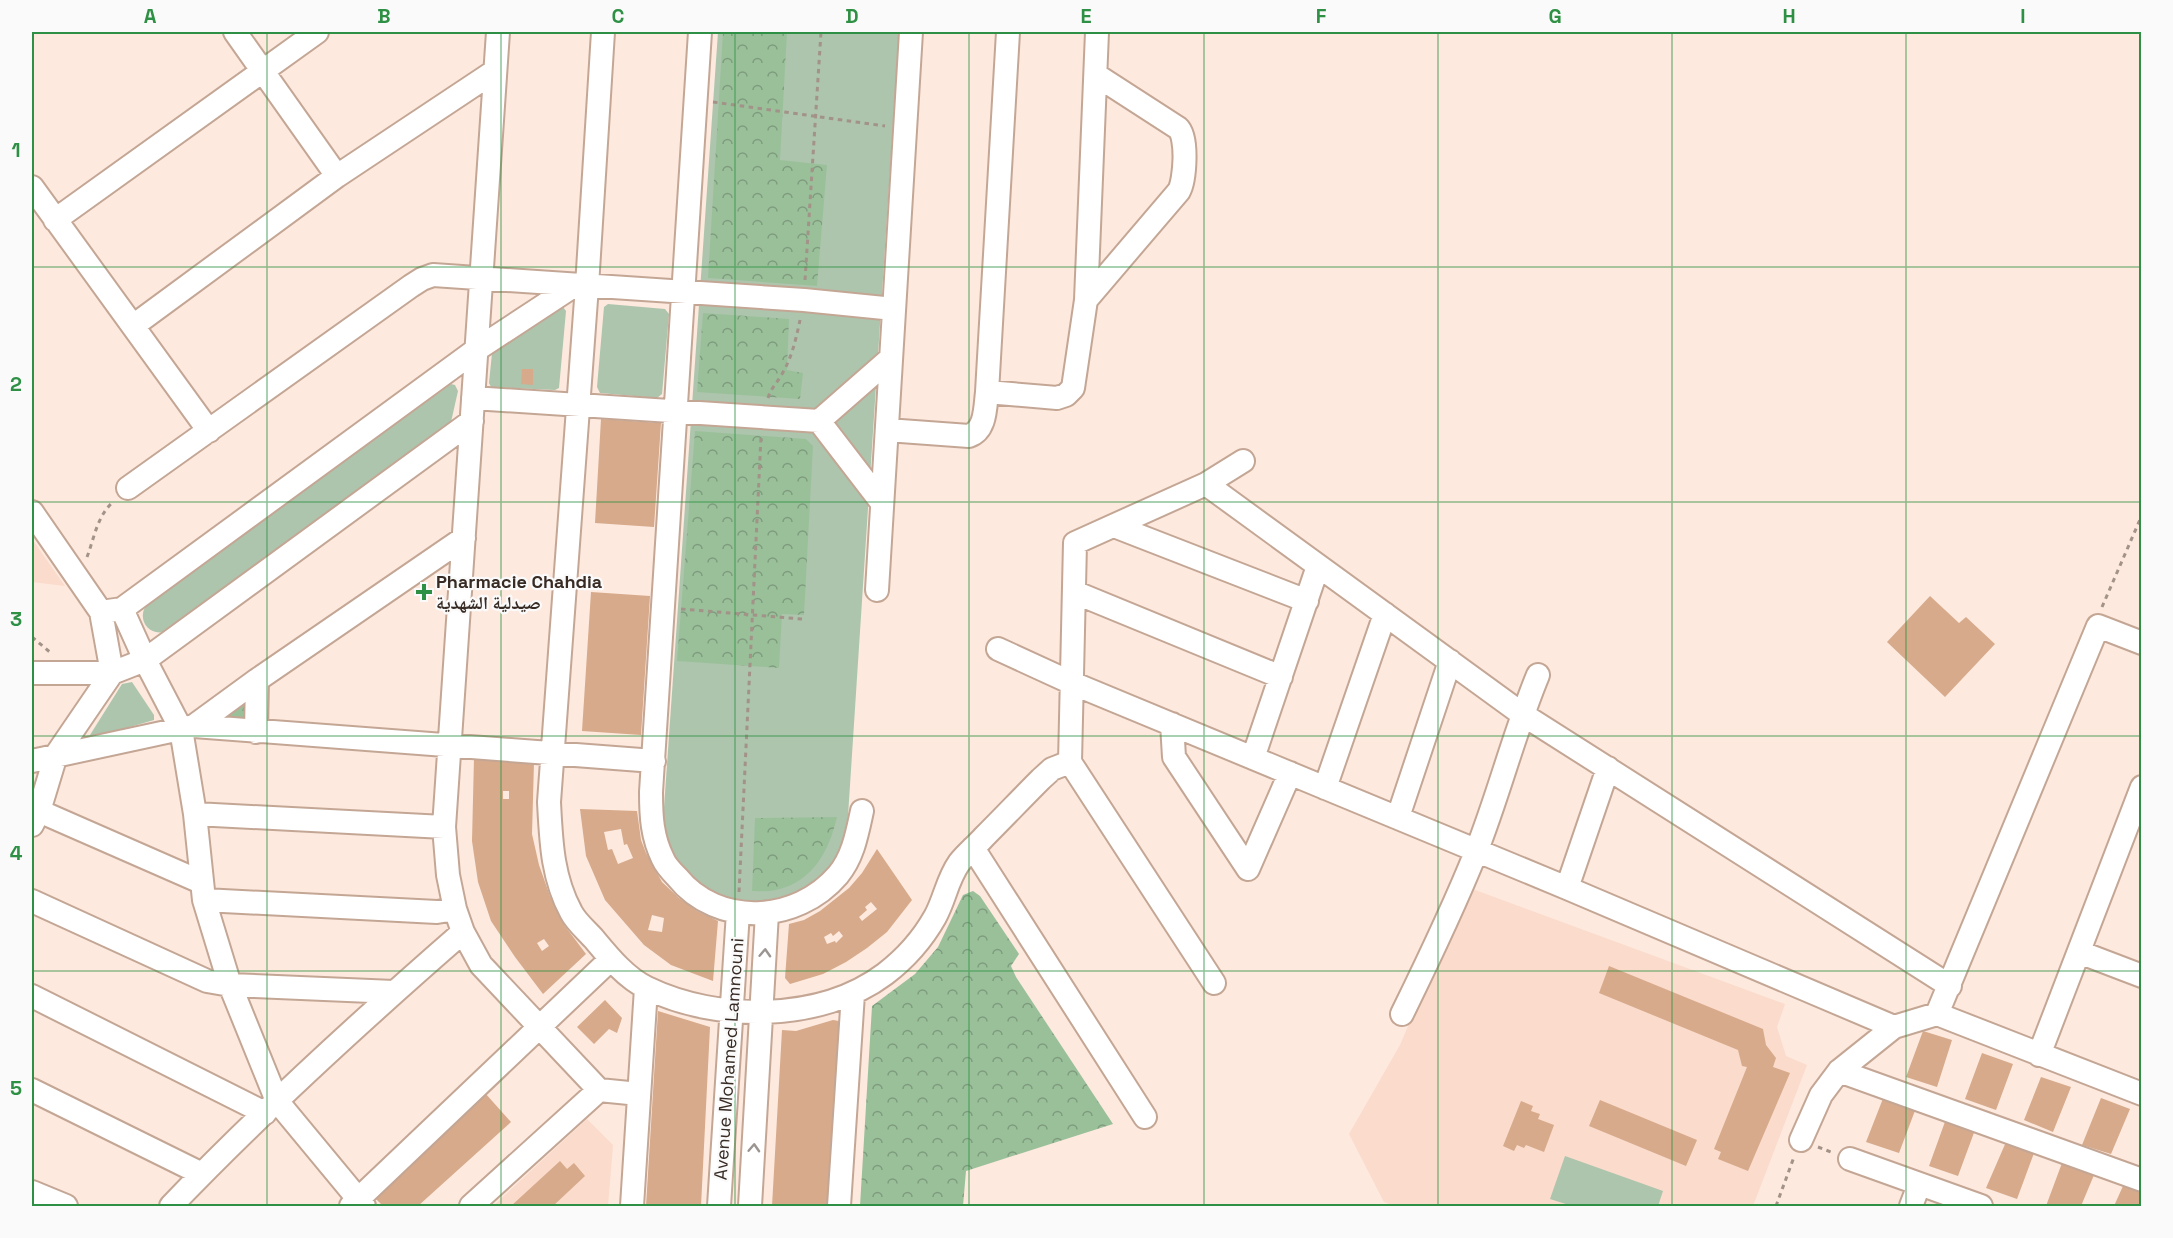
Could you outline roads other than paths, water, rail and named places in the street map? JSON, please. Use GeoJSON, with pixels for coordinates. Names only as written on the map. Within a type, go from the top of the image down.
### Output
{"type":"FeatureCollection","features":[{"type":"Feature","properties":{"kind":"street"},"geometry":{"type":"LineString","coordinates":[[235,32],[337,176]]}},
{"type":"Feature","properties":{"kind":"street"},"geometry":{"type":"LineString","coordinates":[[55,220],[317,32]]}},
{"type":"Feature","properties":{"kind":"street"},"geometry":{"type":"LineString","coordinates":[[498,32],[444,827],[448,875],[455,909],[463,932],[481,965],[599,1090],[639,1094]]}},
{"type":"Feature","properties":{"kind":"street"},"geometry":{"type":"LineString","coordinates":[[603,32],[581,286],[578,405],[549,802],[551,848],[559,884],[572,914],[611,959],[646,988],[699,1007],[732,1012],[800,1009],[853,994],[882,976],[909,955],[936,916],[950,878],[960,861],[1041,778],[1052,769],[1070,762]]}},
{"type":"Feature","properties":{"kind":"street"},"geometry":{"type":"LineString","coordinates":[[700,32],[651,792],[651,827],[663,861],[685,888],[715,907],[749,914],[767,913],[783,911],[814,897],[839,874],[855,845],[862,812]]}},
{"type":"Feature","properties":{"kind":"street"},"geometry":{"type":"LineString","coordinates":[[877,590],[911,32]]}},
{"type":"Feature","properties":{"kind":"street"},"geometry":{"type":"LineString","coordinates":[[887,430],[969,436],[975,434],[982,424],[987,392],[1008,32]]}},
{"type":"Feature","properties":{"kind":"street"},"geometry":{"type":"LineString","coordinates":[[987,392],[1058,398],[1070,392],[1072,388],[1086,300],[1097,32]]}},
{"type":"Feature","properties":{"kind":"street"},"geometry":{"type":"LineString","coordinates":[[133,326],[337,176],[495,71]]}},
{"type":"Feature","properties":{"kind":"street"},"geometry":{"type":"LineString","coordinates":[[1086,300],[1179,191],[1182,186],[1185,142],[1184,134],[1179,128],[1096,75]]}},
{"type":"Feature","properties":{"kind":"street"},"geometry":{"type":"LineString","coordinates":[[32,187],[209,431]]}},
{"type":"Feature","properties":{"kind":"street"},"geometry":{"type":"LineString","coordinates":[[128,489],[422,279],[433,276],[804,300],[894,309]]}},
{"type":"Feature","properties":{"kind":"street"},"geometry":{"type":"LineString","coordinates":[[111,610],[476,350],[581,286]]}},
{"type":"Feature","properties":{"kind":"street"},"geometry":{"type":"LineString","coordinates":[[473,398],[819,421],[891,358]]}},
{"type":"Feature","properties":{"kind":"street"},"geometry":{"type":"LineString","coordinates":[[32,673],[112,673],[145,660],[472,421]]}},
{"type":"Feature","properties":{"kind":"street"},"geometry":{"type":"LineString","coordinates":[[819,421],[882,503]]}},
{"type":"Feature","properties":{"kind":"street"},"geometry":{"type":"LineString","coordinates":[[1214,983],[1070,762],[1075,543],[1206,484],[1243,461]]}},
{"type":"Feature","properties":{"kind":"street"},"geometry":{"type":"LineString","coordinates":[[1206,484],[1522,714],[1950,986]]}},
{"type":"Feature","properties":{"kind":"street"},"geometry":{"type":"LineString","coordinates":[[32,512],[73,571],[111,610],[188,728],[203,891],[230,985],[271,1107],[357,1204],[611,959]]}},
{"type":"Feature","properties":{"kind":"street"},"geometry":{"type":"LineString","coordinates":[[1114,526],[1306,601]]}},
{"type":"Feature","properties":{"kind":"street"},"geometry":{"type":"LineString","coordinates":[[188,728],[464,538]]}},
{"type":"Feature","properties":{"kind":"street"},"geometry":{"type":"LineString","coordinates":[[1253,758],[1318,566]]}},
{"type":"Feature","properties":{"kind":"street"},"geometry":{"type":"LineString","coordinates":[[1074,592],[1281,677]]}},
{"type":"Feature","properties":{"kind":"street"},"geometry":{"type":"LineString","coordinates":[[111,610],[112,673],[56,754],[35,818],[203,891],[437,912],[455,909]]}},
{"type":"Feature","properties":{"kind":"street"},"geometry":{"type":"LineString","coordinates":[[1325,788],[1385,614]]}},
{"type":"Feature","properties":{"kind":"street"},"geometry":{"type":"LineString","coordinates":[[1937,1014],[2098,626],[2142,643]]}},
{"type":"Feature","properties":{"kind":"street"},"geometry":{"type":"LineString","coordinates":[[998,649],[1072,683],[1477,850],[1894,1027]]}},
{"type":"Feature","properties":{"kind":"street"},"geometry":{"type":"LineString","coordinates":[[1398,817],[1450,661]]}},
{"type":"Feature","properties":{"kind":"street"},"geometry":{"type":"LineString","coordinates":[[1402,1014],[1447,921],[1477,850],[1522,714],[1538,675]]}},
{"type":"Feature","properties":{"kind":"street"},"geometry":{"type":"LineString","coordinates":[[256,732],[257,680]]}},
{"type":"Feature","properties":{"kind":"street"},"geometry":{"type":"LineString","coordinates":[[1172,724],[1174,757],[1248,869],[1290,773]]}},
{"type":"Feature","properties":{"kind":"street"},"geometry":{"type":"LineString","coordinates":[[32,761],[56,754],[188,728],[654,761]]}},
{"type":"Feature","properties":{"kind":"street"},"geometry":{"type":"LineString","coordinates":[[1567,888],[1608,768]]}},
{"type":"Feature","properties":{"kind":"street"},"geometry":{"type":"LineString","coordinates":[[2039,1055],[2079,952],[2136,817],[2142,787]]}},
{"type":"Feature","properties":{"kind":"street"},"geometry":{"type":"LineString","coordinates":[[195,814],[444,827]]}},
{"type":"Feature","properties":{"kind":"street"},"geometry":{"type":"LineString","coordinates":[[973,848],[1145,1117]]}},
{"type":"Feature","properties":{"kind":"street"},"geometry":{"type":"LineString","coordinates":[[32,901],[207,981],[230,985],[394,992]]}},
{"type":"Feature","properties":{"kind":"street","name":"Avenue Mohamed Lamnouni"},"geometry":{"type":"LineString","coordinates":[[719,1206],[738,912]]}},
{"type":"Feature","properties":{"kind":"street","name":"Avenue Mohamed Lamnouni"},"geometry":{"type":"LineString","coordinates":[[750,1206],[767,913]]}},
{"type":"Feature","properties":{"kind":"street"},"geometry":{"type":"LineString","coordinates":[[171,1206],[271,1107],[394,992],[463,932]]}},
{"type":"Feature","properties":{"kind":"street"},"geometry":{"type":"LineString","coordinates":[[2079,952],[2142,976]]}},
{"type":"Feature","properties":{"kind":"street"},"geometry":{"type":"LineString","coordinates":[[632,1206],[646,988]]}},
{"type":"Feature","properties":{"kind":"street"},"geometry":{"type":"LineString","coordinates":[[840,1206],[853,994]]}},
{"type":"Feature","properties":{"kind":"street"},"geometry":{"type":"LineString","coordinates":[[32,996],[271,1107]]}},
{"type":"Feature","properties":{"kind":"street"},"geometry":{"type":"LineString","coordinates":[[1801,1140],[1821,1095],[1839,1071],[1894,1027],[1937,1014],[2142,1094]]}},
{"type":"Feature","properties":{"kind":"street"},"geometry":{"type":"LineString","coordinates":[[1839,1071],[2142,1180]]}},
{"type":"Feature","properties":{"kind":"street"},"geometry":{"type":"LineString","coordinates":[[32,1090],[202,1174]]}},
{"type":"Feature","properties":{"kind":"street"},"geometry":{"type":"LineString","coordinates":[[471,1206],[599,1090]]}},
{"type":"Feature","properties":{"kind":"street"},"geometry":{"type":"LineString","coordinates":[[1850,1159],[1981,1206]]}},
{"type":"Feature","properties":{"kind":"street"},"geometry":{"type":"LineString","coordinates":[[1911,1206],[1919,1185]]}},
{"type":"Feature","properties":{"kind":"street"},"geometry":{"type":"LineString","coordinates":[[32,1192],[57,1205]]}},
{"type":"Feature","properties":{"kind":"place","name":"Pharmacie Chahdia صيدلية الشهدية"},"geometry":{"type":"Point","coordinates":[424,592]}}]}
